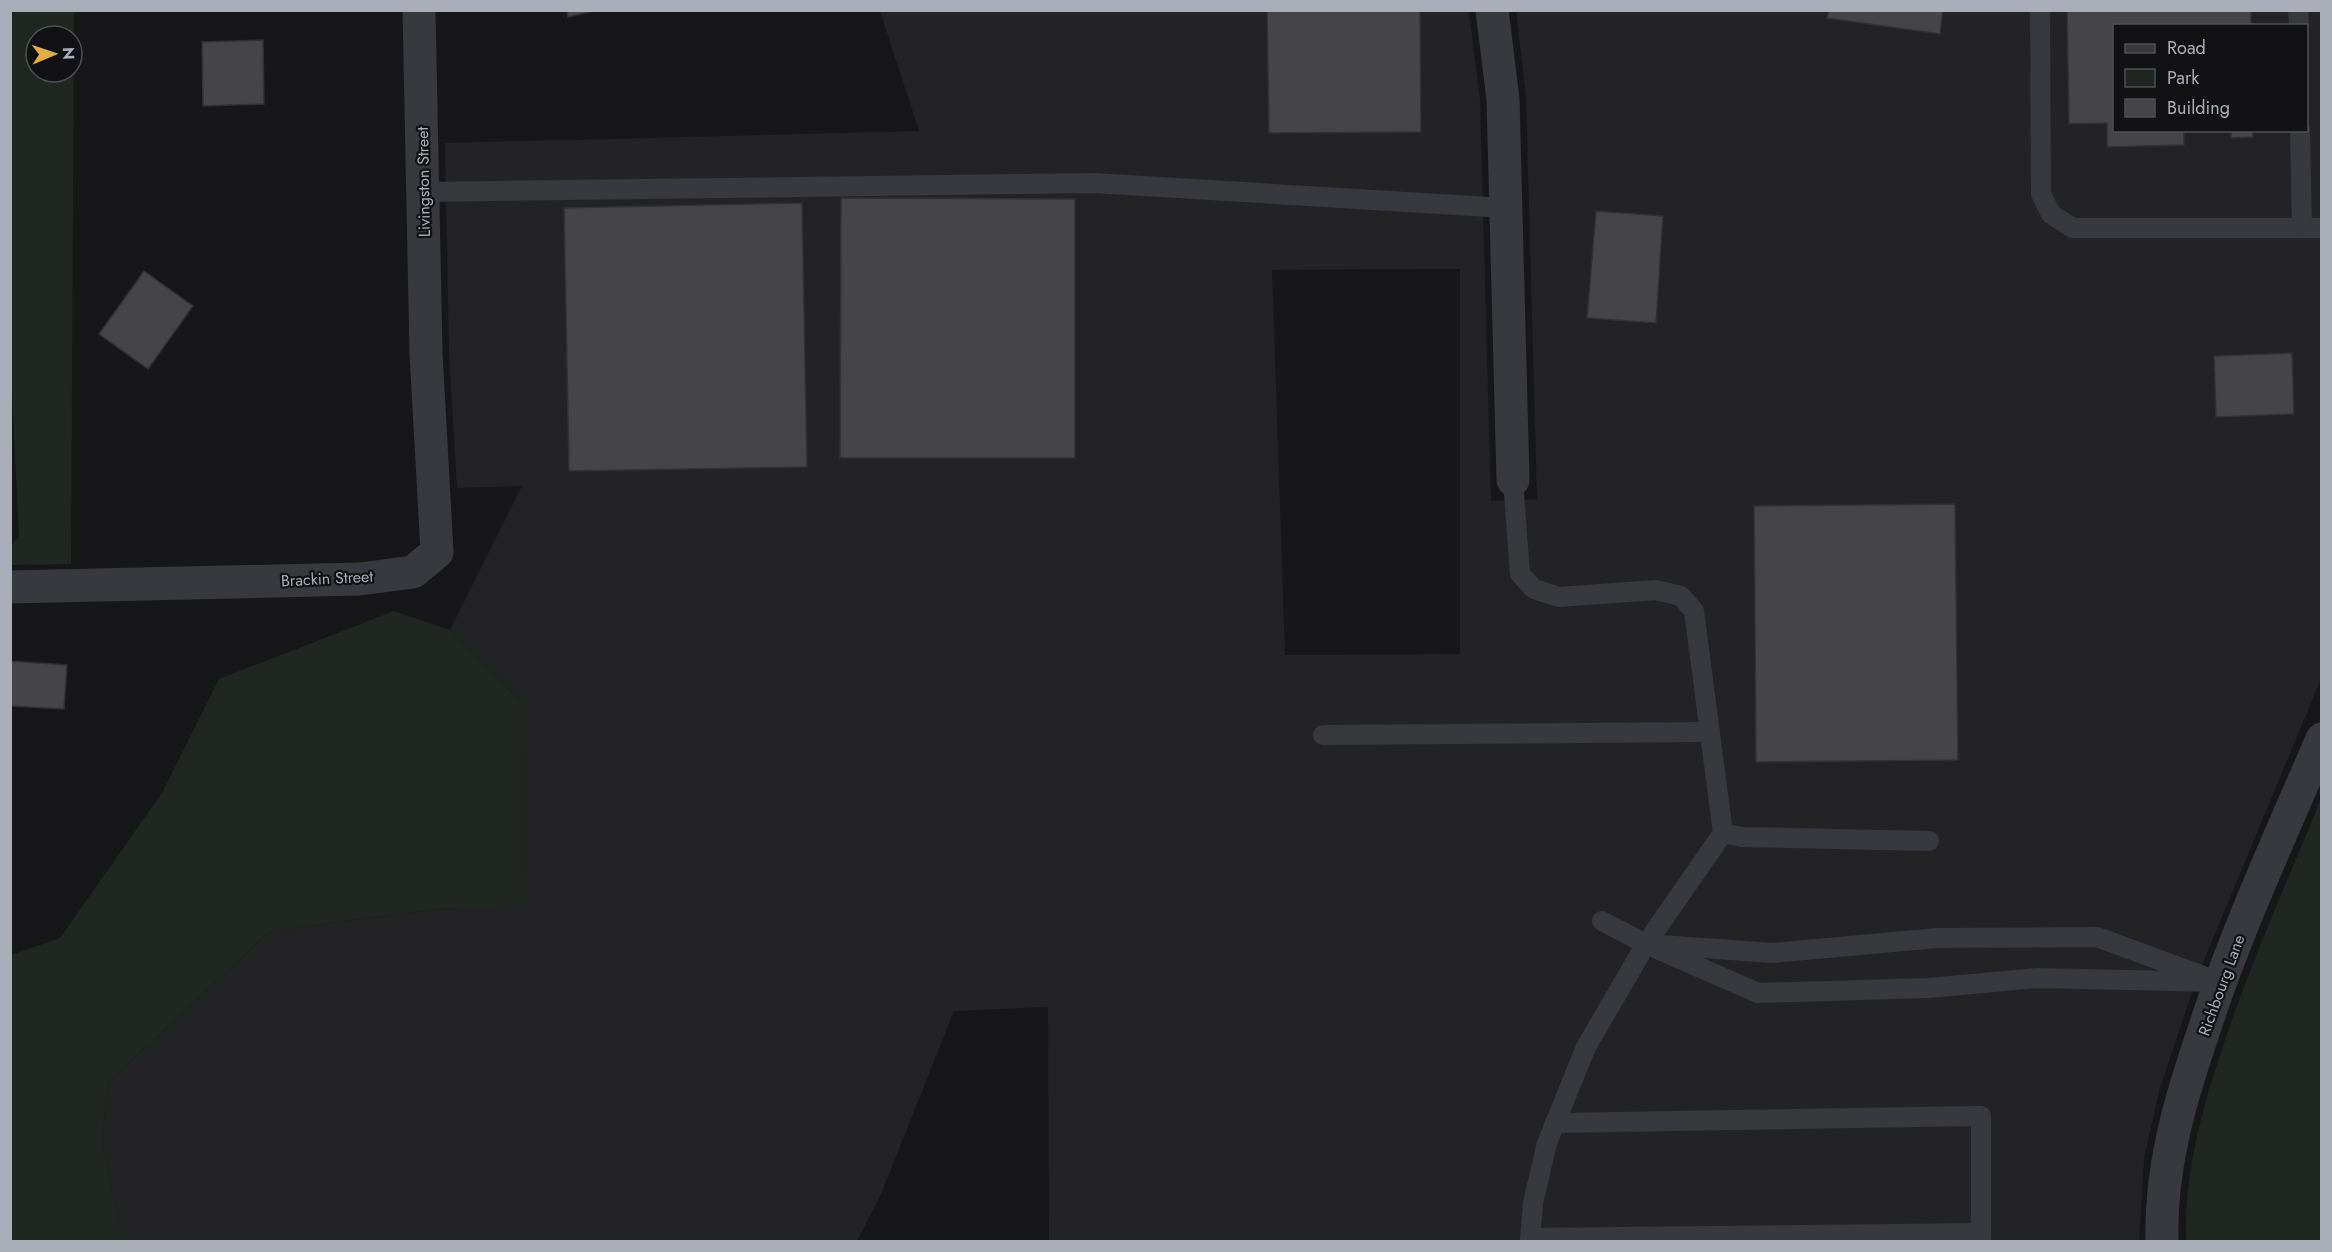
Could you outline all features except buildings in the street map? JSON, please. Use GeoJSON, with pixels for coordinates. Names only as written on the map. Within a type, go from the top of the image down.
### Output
{"type":"FeatureCollection","features":[{"type":"Feature","properties":{"kind":"street","name":"Livingston Street"},"geometry":{"type":"LineString","coordinates":[[419,10],[426,353]]}},
{"type":"Feature","properties":{"kind":"street"},"geometry":{"type":"LineString","coordinates":[[1492,10],[1503,99],[1513,480]]}},
{"type":"Feature","properties":{"kind":"street","name":"Brackin Street"},"geometry":{"type":"LineString","coordinates":[[10,586],[360,579],[413,572],[437,552],[426,353]]}},
{"type":"Feature","properties":{"kind":"street","name":"Richbourg Lane"},"geometry":{"type":"LineString","coordinates":[[2162,1242],[2167,1161],[2183,1094],[2219,982],[2322,739]]}},
{"type":"Feature","properties":{"kind":"lane"},"geometry":{"type":"LineString","coordinates":[[2040,10],[2041,194],[2051,214],[2073,228],[2312,228],[2300,132]]}},
{"type":"Feature","properties":{"kind":"lane"},"geometry":{"type":"LineString","coordinates":[[423,192],[1094,183],[1506,208]]}},
{"type":"Feature","properties":{"kind":"lane"},"geometry":{"type":"LineString","coordinates":[[1513,480],[1520,574],[1534,590],[1559,597],[1656,590],[1681,596],[1694,611],[1723,833],[1646,944],[1586,1047],[1547,1143],[1533,1203],[1530,1240],[1981,1237],[1981,1116],[1556,1123]]}},
{"type":"Feature","properties":{"kind":"lane"},"geometry":{"type":"LineString","coordinates":[[1323,735],[1710,732]]}},
{"type":"Feature","properties":{"kind":"lane"},"geometry":{"type":"LineString","coordinates":[[1723,833],[1742,837],[1929,841]]}},
{"type":"Feature","properties":{"kind":"lane"},"geometry":{"type":"LineString","coordinates":[[1602,921],[1646,944],[1758,993],[1929,988],[2037,978],[2219,982]]}},
{"type":"Feature","properties":{"kind":"lane"},"geometry":{"type":"LineString","coordinates":[[1646,944],[1773,953],[1937,938],[2097,937],[2219,982]]}},
{"type":"Feature","properties":{"kind":"shaded area"},"geometry":{"type":"Polygon","coordinates":[[[880,11],[1469,11],[1480,100],[1491,501],[1537,499],[1526,96],[1516,11],[2321,11],[2321,679],[2197,977],[2160,1088],[2144,1158],[2139,1241],[1049,1241],[1048,1007],[954,1011],[881,1194],[857,1241],[126,1241],[121,1234],[102,1143],[107,1083],[270,931],[436,909],[521,905],[522,703],[450,630],[522,486],[457,488],[449,352],[445,143],[919,131],[880,11]],[[1460,269],[1272,270],[1285,655],[1460,654],[1460,269]]]}},
{"type":"Feature","properties":{"kind":"green space"},"geometry":{"type":"Polygon","coordinates":[[[10,11],[74,11],[74,24],[24,24],[24,84],[74,84],[71,564],[11,565],[11,545],[19,537],[10,350],[10,11]]]}},
{"type":"Feature","properties":{"kind":"green space"},"geometry":{"type":"Polygon","coordinates":[[[394,611],[450,630],[522,703],[521,906],[436,909],[270,931],[107,1083],[102,1143],[121,1233],[126,1241],[11,1241],[11,955],[60,938],[162,793],[219,679],[394,611]]]}},
{"type":"Feature","properties":{"kind":"green space"},"geometry":{"type":"Polygon","coordinates":[[[2321,799],[2321,1241],[2186,1241],[2188,1192],[2195,1144],[2214,1073],[2257,954],[2321,799]]]}}]}
